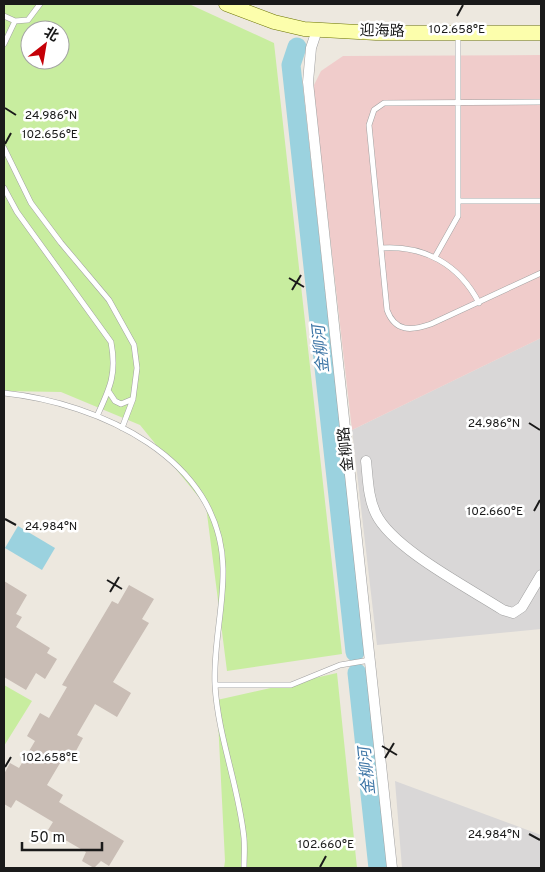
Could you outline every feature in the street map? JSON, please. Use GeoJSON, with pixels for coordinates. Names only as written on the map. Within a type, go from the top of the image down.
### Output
{"type":"FeatureCollection","features":[{"type":"Feature","properties":{"kind":"street","name":"迎海路"},"geometry":{"type":"LineString","coordinates":[[226,4],[274,22],[317,30],[541,33]]}},
{"type":"Feature","properties":{"kind":"street","name":"金柳路"},"geometry":{"type":"LineString","coordinates":[[317,30],[311,48],[308,82],[392,868]]}},
{"type":"Feature","properties":{"kind":"street"},"geometry":{"type":"LineString","coordinates":[[366,461],[371,502],[376,515],[385,528],[418,556],[503,610],[513,613],[522,607],[541,575]]}},
{"type":"Feature","properties":{"kind":"lane"},"geometry":{"type":"LineString","coordinates":[[4,16],[15,21],[28,20],[40,4]]}},
{"type":"Feature","properties":{"kind":"lane"},"geometry":{"type":"LineString","coordinates":[[4,44],[15,21]]}},
{"type":"Feature","properties":{"kind":"lane"},"geometry":{"type":"LineString","coordinates":[[435,257],[458,216],[458,33]]}},
{"type":"Feature","properties":{"kind":"lane"},"geometry":{"type":"LineString","coordinates":[[541,102],[458,101],[384,103],[377,107],[371,116],[369,125],[387,310],[390,318],[397,326],[417,329],[479,303],[541,272]]}},
{"type":"Feature","properties":{"kind":"lane"},"geometry":{"type":"LineString","coordinates":[[4,148],[31,202],[61,243],[109,300],[134,344],[138,368],[132,399],[122,428]]}},
{"type":"Feature","properties":{"kind":"lane"},"geometry":{"type":"LineString","coordinates":[[4,188],[17,212],[112,342],[115,365],[109,392],[98,416]]}},
{"type":"Feature","properties":{"kind":"lane"},"geometry":{"type":"LineString","coordinates":[[458,201],[541,201]]}},
{"type":"Feature","properties":{"kind":"lane"},"geometry":{"type":"LineString","coordinates":[[381,248],[414,249],[435,257],[461,276],[479,303]]}},
{"type":"Feature","properties":{"kind":"lane"},"geometry":{"type":"LineString","coordinates":[[109,392],[115,401],[121,404],[132,399]]}},
{"type":"Feature","properties":{"kind":"lane"},"geometry":{"type":"LineString","coordinates":[[4,393],[31,396],[98,416],[122,428],[162,451],[188,475],[203,497],[218,528],[223,568],[215,685],[220,724],[244,838],[244,868]]}},
{"type":"Feature","properties":{"kind":"lane"},"geometry":{"type":"LineString","coordinates":[[215,685],[291,685],[340,665],[370,660]]}},
{"type":"Feature","properties":{"kind":"shaded area"},"geometry":{"type":"Polygon","coordinates":[[[541,55],[541,338],[352,430],[313,87],[321,71],[343,56],[541,55]]]}},
{"type":"Feature","properties":{"kind":"shaded area"},"geometry":{"type":"Polygon","coordinates":[[[541,338],[541,629],[377,645],[352,430],[541,338]]]}},
{"type":"Feature","properties":{"kind":"shaded area"},"geometry":{"type":"Polygon","coordinates":[[[395,781],[541,835],[541,868],[402,868],[395,781]]]}},
{"type":"Feature","properties":{"kind":"green space"},"geometry":{"type":"Polygon","coordinates":[[[4,4],[189,4],[274,43],[342,654],[227,671],[206,506],[140,425],[61,392],[4,391],[4,4]]]}},
{"type":"Feature","properties":{"kind":"green space"},"geometry":{"type":"Polygon","coordinates":[[[337,673],[357,868],[224,868],[217,700],[337,673]]]}},
{"type":"Feature","properties":{"kind":"green space"},"geometry":{"type":"Polygon","coordinates":[[[4,685],[32,701],[4,746],[4,685]]]}},
{"type":"Feature","properties":{"kind":"water"},"geometry":{"type":"Polygon","coordinates":[[[18,526],[55,548],[42,570],[5,548],[18,526]]]}},
{"type":"Feature","properties":{"kind":"building"},"geometry":{"type":"Polygon","coordinates":[[[4,581],[27,595],[16,614],[22,617],[16,627],[50,648],[47,653],[57,659],[45,679],[36,673],[26,690],[4,677],[4,581]]]}},
{"type":"Feature","properties":{"kind":"building"},"geometry":{"type":"Polygon","coordinates":[[[129,585],[154,599],[142,619],[149,623],[113,682],[131,693],[117,717],[95,704],[77,735],[83,738],[70,762],[63,758],[47,785],[63,795],[59,802],[124,841],[109,866],[101,861],[94,868],[82,861],[86,852],[48,830],[53,822],[16,800],[11,808],[4,804],[4,774],[10,763],[19,768],[35,741],[27,736],[40,713],[49,718],[67,687],[62,685],[112,601],[118,604],[129,585]]]}},
{"type":"Feature","properties":{"kind":"waterway","name":"金柳河"},"geometry":{"type":"LineString","coordinates":[[297,47],[291,65],[355,652]]}},
{"type":"Feature","properties":{"kind":"waterway","name":"金柳河"},"geometry":{"type":"LineString","coordinates":[[357,673],[378,868]]}}]}
